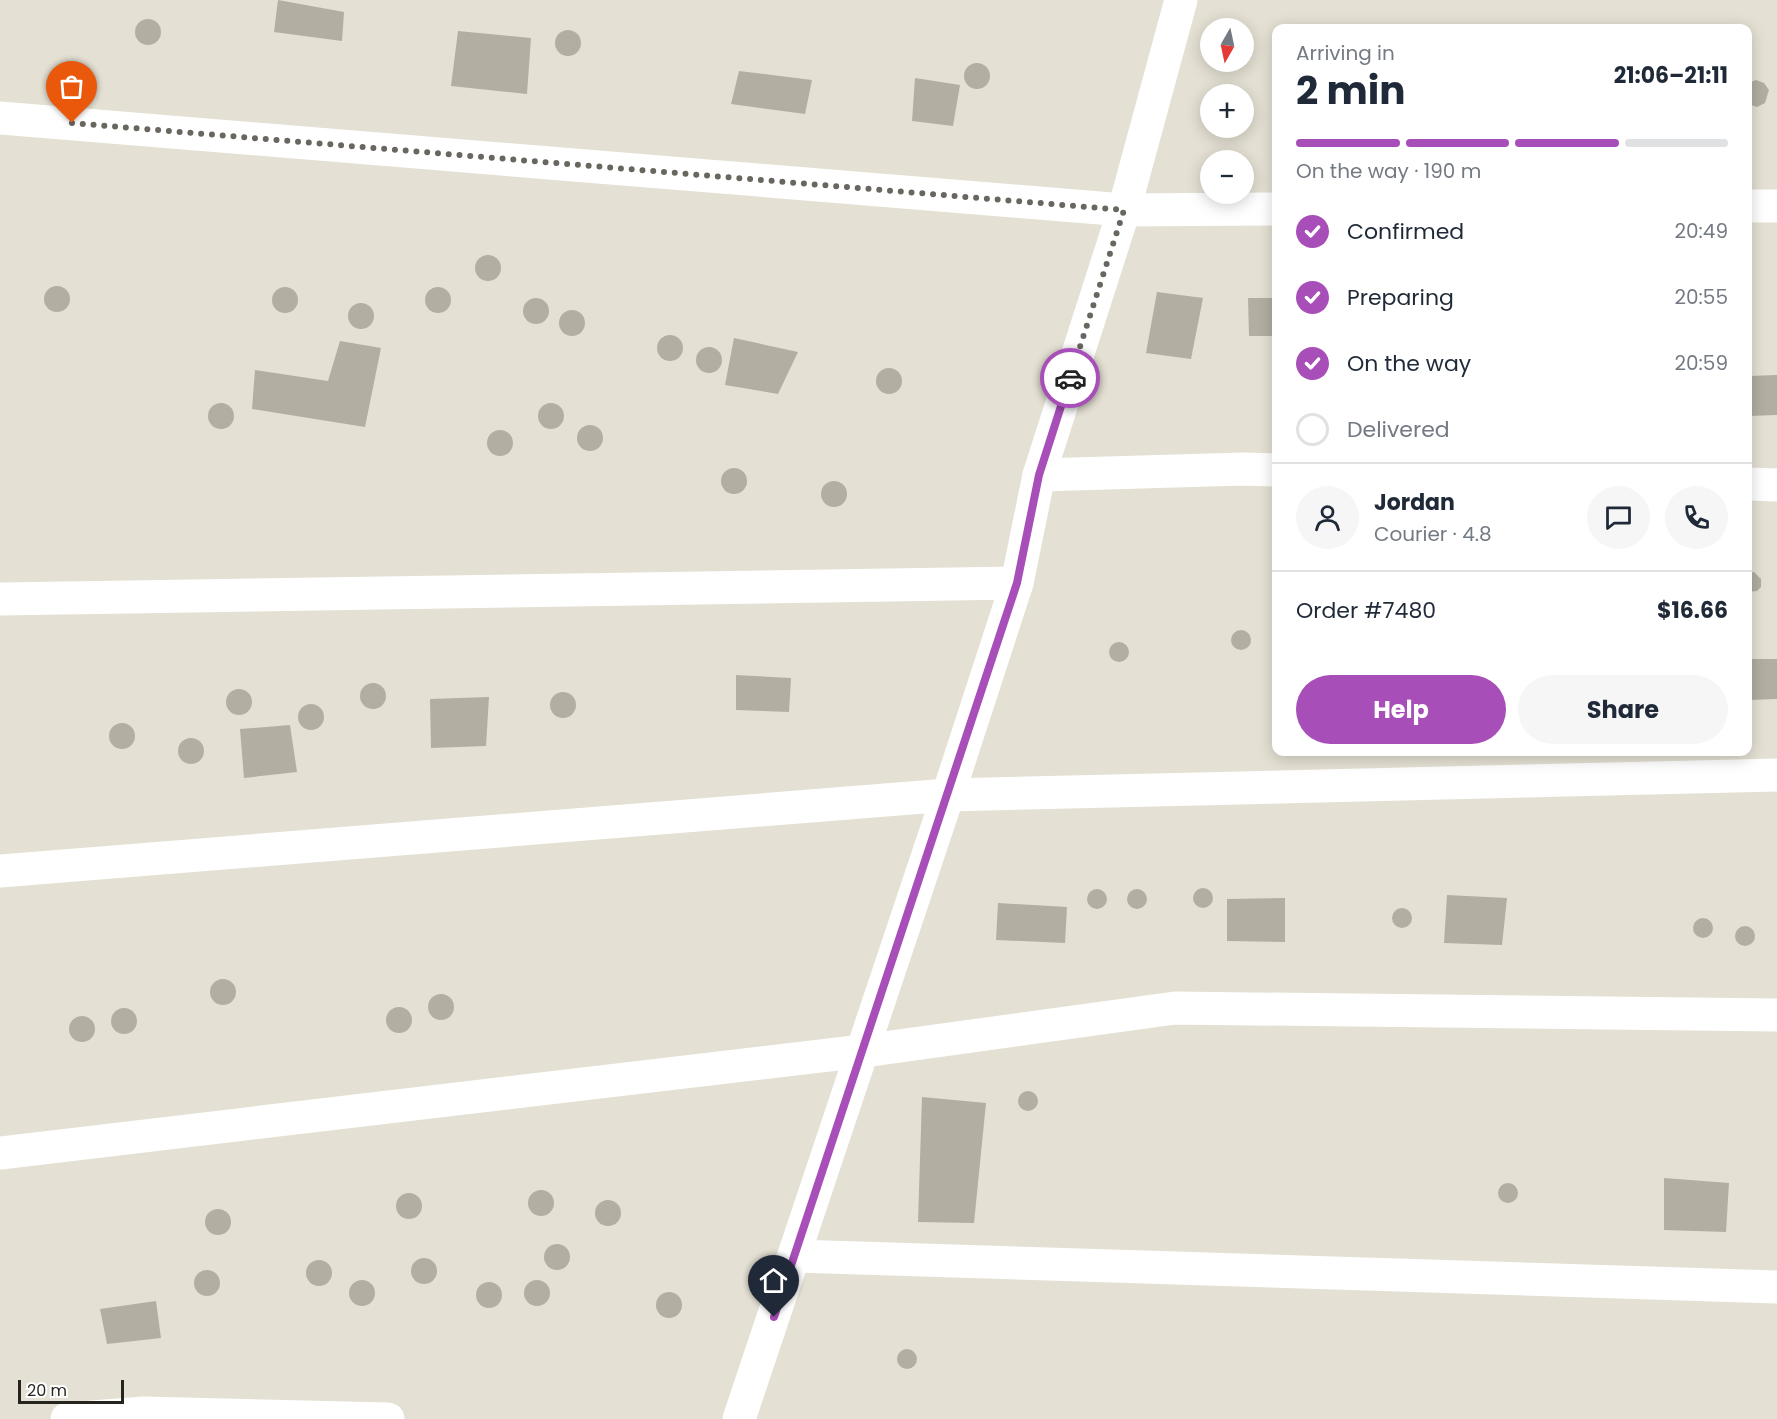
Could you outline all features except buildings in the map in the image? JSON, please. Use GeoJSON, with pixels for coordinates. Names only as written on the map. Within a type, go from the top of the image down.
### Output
{"type":"FeatureCollection","features":[{"type":"Feature","properties":{"kind":"street"},"geometry":{"type":"LineString","coordinates":[[740,1419],[1017,583],[1039,475],[1124,210],[1181,0]]}},
{"type":"Feature","properties":{"kind":"street"},"geometry":{"type":"LineString","coordinates":[[0,118],[1124,210],[1272,209]]}},
{"type":"Feature","properties":{"kind":"street"},"geometry":{"type":"LineString","coordinates":[[1752,206],[1777,206]]}},
{"type":"Feature","properties":{"kind":"street"},"geometry":{"type":"LineString","coordinates":[[1039,475],[1272,470]]}},
{"type":"Feature","properties":{"kind":"street"},"geometry":{"type":"LineString","coordinates":[[1752,484],[1777,485]]}},
{"type":"Feature","properties":{"kind":"street"},"geometry":{"type":"LineString","coordinates":[[0,599],[1017,583]]}},
{"type":"Feature","properties":{"kind":"street"},"geometry":{"type":"LineString","coordinates":[[0,871],[948,795],[1777,775]]}},
{"type":"Feature","properties":{"kind":"street"},"geometry":{"type":"LineString","coordinates":[[0,1152],[863,1051],[1175,1008],[1777,1015]]}},
{"type":"Feature","properties":{"kind":"street"},"geometry":{"type":"LineString","coordinates":[[795,1256],[1777,1287]]}},
{"type":"Feature","properties":{"kind":"street"},"geometry":{"type":"LineString","coordinates":[[67,1419],[144,1413],[388,1419]]}},
{"type":"Feature","properties":{"kind":"way so far"},"geometry":{"type":"LineString","coordinates":[[72,123],[1124,210],[1070,378]]}},
{"type":"Feature","properties":{"kind":"route"},"geometry":{"type":"LineString","coordinates":[[774,1317],[1017,583],[1039,475],[1070,378]]}}]}
